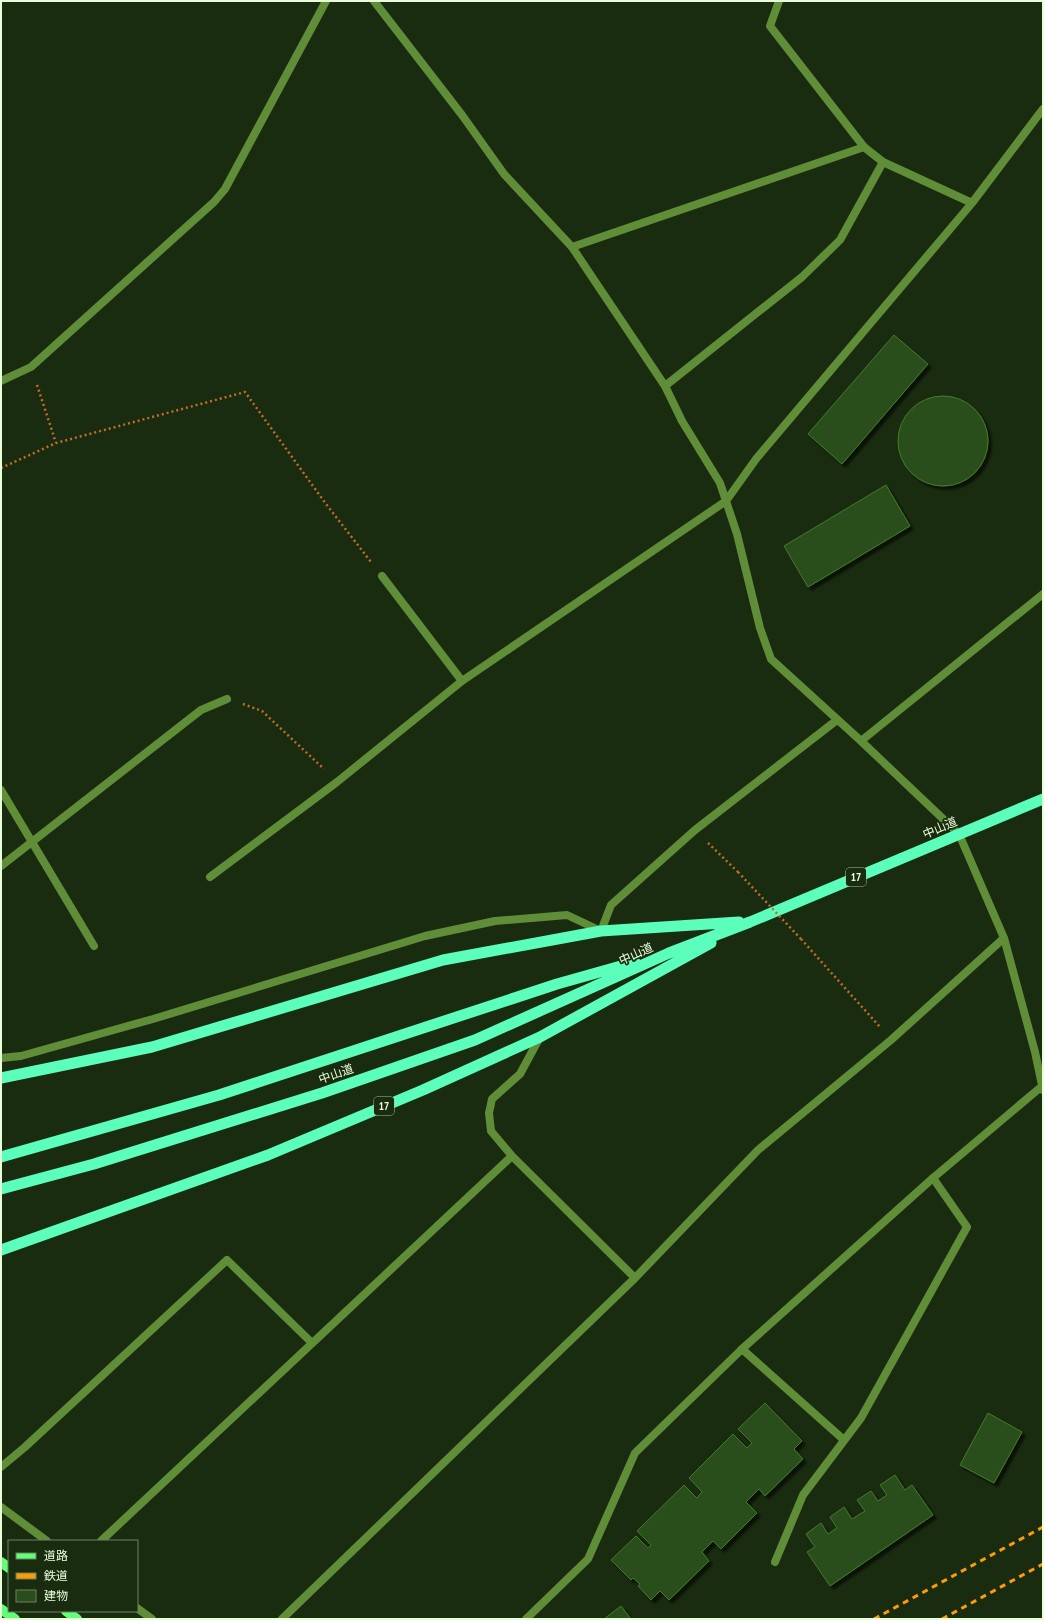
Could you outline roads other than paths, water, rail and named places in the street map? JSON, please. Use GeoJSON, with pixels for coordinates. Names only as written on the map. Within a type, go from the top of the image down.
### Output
{"type":"FeatureCollection","features":[{"type":"Feature","properties":{"kind":"highway","name":"中山道"},"geometry":{"type":"LineString","coordinates":[[1,1189],[94,1164],[307,1097],[475,1040],[669,953],[750,922],[1043,799]]}},
{"type":"Feature","properties":{"kind":"highway"},"geometry":{"type":"LineString","coordinates":[[1,1078],[152,1047],[443,960],[601,931],[750,922]]}},
{"type":"Feature","properties":{"kind":"highway","name":"17"},"geometry":{"type":"LineString","coordinates":[[1,1250],[268,1155],[423,1090],[540,1037],[750,922]]}},
{"type":"Feature","properties":{"kind":"highway","name":"中山道"},"geometry":{"type":"LineString","coordinates":[[1,1157],[219,1095],[557,984],[669,953]]}},
{"type":"Feature","properties":{"kind":"main road"},"geometry":{"type":"LineString","coordinates":[[1,1609],[15,1619]]}},
{"type":"Feature","properties":{"kind":"main road"},"geometry":{"type":"LineString","coordinates":[[67,1612],[77,1619]]}},
{"type":"Feature","properties":{"kind":"street"},"geometry":{"type":"LineString","coordinates":[[1,381],[31,367],[214,202],[225,189],[326,1]]}},
{"type":"Feature","properties":{"kind":"street"},"geometry":{"type":"LineString","coordinates":[[374,1],[462,115],[504,174],[572,247],[665,386],[682,420],[720,483],[737,534],[760,628],[770,659],[861,741],[959,834],[1004,938],[1039,1052],[1042,1088],[934,1178],[742,1349],[635,1453],[588,1559],[526,1619]]}},
{"type":"Feature","properties":{"kind":"street"},"geometry":{"type":"LineString","coordinates":[[779,1],[770,26],[864,147],[883,162],[972,203]]}},
{"type":"Feature","properties":{"kind":"street"},"geometry":{"type":"LineString","coordinates":[[210,877],[337,782],[462,681],[726,501],[756,459],[972,203],[1043,109]]}},
{"type":"Feature","properties":{"kind":"street"},"geometry":{"type":"LineString","coordinates":[[572,247],[864,147]]}},
{"type":"Feature","properties":{"kind":"street"},"geometry":{"type":"LineString","coordinates":[[665,386],[802,277],[840,240],[883,162]]}},
{"type":"Feature","properties":{"kind":"street"},"geometry":{"type":"LineString","coordinates":[[382,576],[462,681]]}},
{"type":"Feature","properties":{"kind":"street"},"geometry":{"type":"LineString","coordinates":[[861,741],[1043,594]]}},
{"type":"Feature","properties":{"kind":"street"},"geometry":{"type":"LineString","coordinates":[[1,866],[201,710],[227,699]]}},
{"type":"Feature","properties":{"kind":"street"},"geometry":{"type":"LineString","coordinates":[[1,1058],[21,1056],[153,1019],[425,936],[495,921],[567,915],[601,931],[611,905],[695,830],[837,720]]}},
{"type":"Feature","properties":{"kind":"street"},"geometry":{"type":"LineString","coordinates":[[1,790],[94,946]]}},
{"type":"Feature","properties":{"kind":"street"},"geometry":{"type":"LineString","coordinates":[[282,1619],[635,1278],[758,1150],[891,1040],[1004,938]]}},
{"type":"Feature","properties":{"kind":"street"},"geometry":{"type":"LineString","coordinates":[[540,1037],[520,1074],[492,1099],[489,1113],[492,1131],[512,1156],[635,1278]]}},
{"type":"Feature","properties":{"kind":"street"},"geometry":{"type":"LineString","coordinates":[[102,1540],[512,1156]]}},
{"type":"Feature","properties":{"kind":"street"},"geometry":{"type":"LineString","coordinates":[[775,1562],[803,1495],[861,1418],[967,1227],[934,1178]]}},
{"type":"Feature","properties":{"kind":"street"},"geometry":{"type":"LineString","coordinates":[[1,1467],[25,1447],[227,1260],[312,1342]]}},
{"type":"Feature","properties":{"kind":"street"},"geometry":{"type":"LineString","coordinates":[[742,1349],[844,1440]]}},
{"type":"Feature","properties":{"kind":"street"},"geometry":{"type":"LineString","coordinates":[[1,1507],[46,1540]]}},
{"type":"Feature","properties":{"kind":"street"},"geometry":{"type":"LineString","coordinates":[[138,1609],[152,1619]]}},
{"type":"Feature","properties":{"kind":"railway"},"geometry":{"type":"LineString","coordinates":[[874,1619],[1043,1527]]}},
{"type":"Feature","properties":{"kind":"railway"},"geometry":{"type":"LineString","coordinates":[[942,1619],[1043,1564]]}}]}
